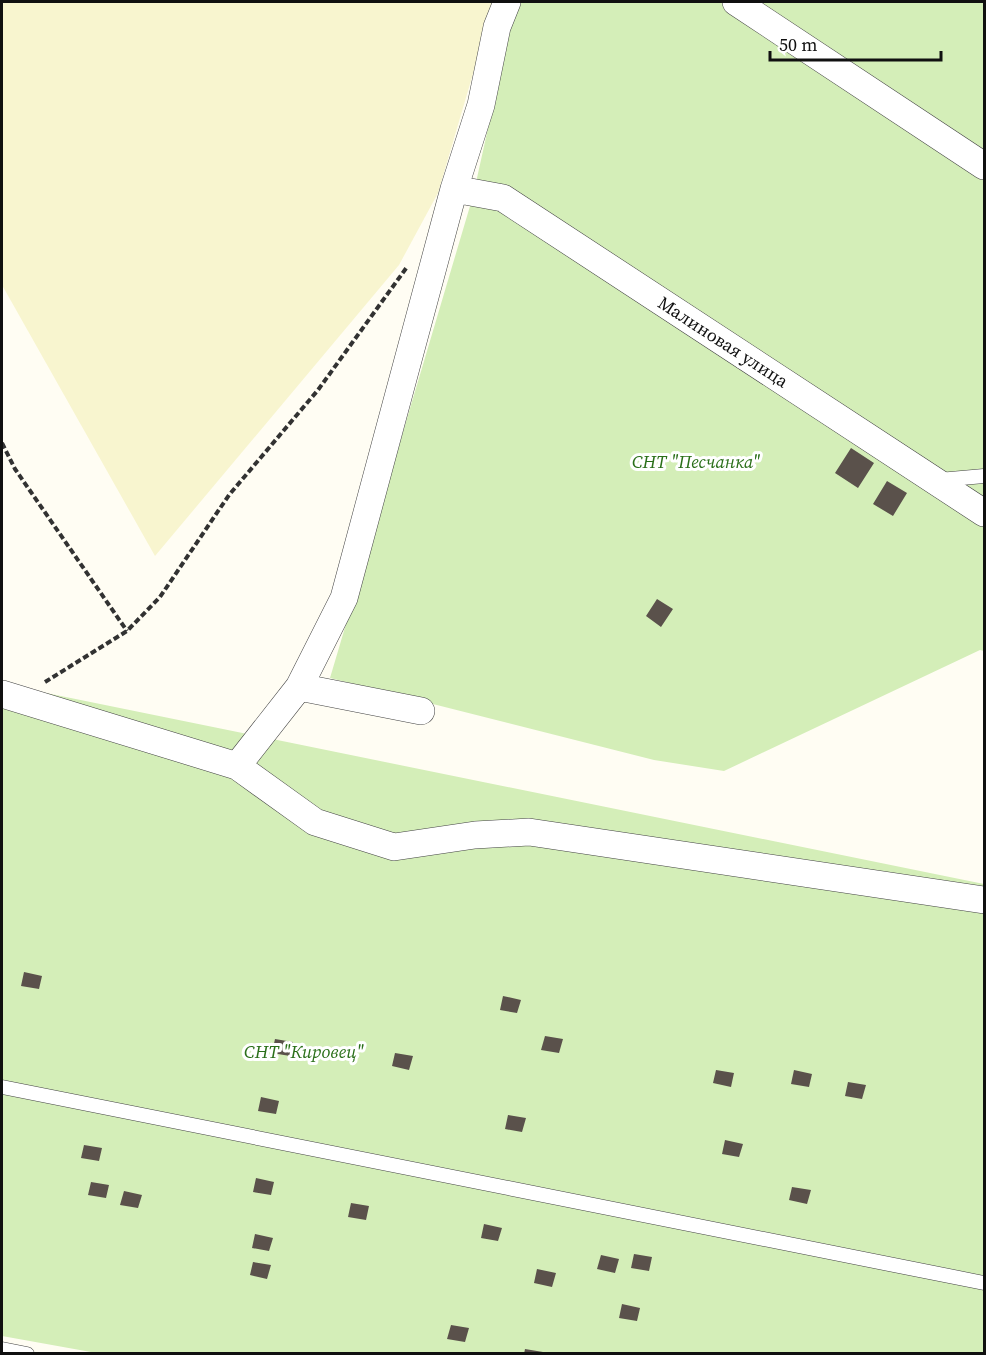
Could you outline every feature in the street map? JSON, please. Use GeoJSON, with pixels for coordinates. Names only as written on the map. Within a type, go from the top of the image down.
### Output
{"type":"FeatureCollection","features":[{"type":"Feature","properties":{"kind":"street"},"geometry":{"type":"LineString","coordinates":[[237,766],[298,687],[344,598],[454,189],[481,105],[497,27],[507,2]]}},
{"type":"Feature","properties":{"kind":"street"},"geometry":{"type":"LineString","coordinates":[[736,2],[984,165]]}},
{"type":"Feature","properties":{"kind":"street","name":"Малиновая улица"},"geometry":{"type":"LineString","coordinates":[[454,189],[503,198],[984,513]]}},
{"type":"Feature","properties":{"kind":"street"},"geometry":{"type":"LineString","coordinates":[[298,687],[421,711]]}},
{"type":"Feature","properties":{"kind":"street"},"geometry":{"type":"LineString","coordinates":[[2,694],[237,766],[315,822],[394,847],[475,835],[529,832],[984,900]]}},
{"type":"Feature","properties":{"kind":"lane"},"geometry":{"type":"LineString","coordinates":[[934,480],[984,476]]}},
{"type":"Feature","properties":{"kind":"lane"},"geometry":{"type":"LineString","coordinates":[[2,1087],[984,1283]]}},
{"type":"Feature","properties":{"kind":"lane"},"geometry":{"type":"LineString","coordinates":[[2,1349],[27,1353]]}},
{"type":"Feature","properties":{"kind":"path"},"geometry":{"type":"LineString","coordinates":[[34,684],[45,682],[127,630],[160,597],[229,495],[318,390],[412,259]]}},
{"type":"Feature","properties":{"kind":"path"},"geometry":{"type":"LineString","coordinates":[[2,443],[15,469],[127,630]]}},
{"type":"Feature","properties":{"kind":"shaded area"},"geometry":{"type":"Polygon","coordinates":[[[2,2],[494,2],[438,193],[399,265],[155,556],[2,285],[2,2]]]}},
{"type":"Feature","properties":{"kind":"green space","name":"СНТ \"Песчанка\""},"geometry":{"type":"Polygon","coordinates":[[[516,2],[984,2],[984,651],[980,650],[724,771],[654,760],[330,678],[473,196],[516,2]]]}},
{"type":"Feature","properties":{"kind":"green space","name":"СНТ \"Кировец\""},"geometry":{"type":"Polygon","coordinates":[[[2,684],[984,884],[984,1353],[102,1354],[2,1336],[2,684]]]}},
{"type":"Feature","properties":{"kind":"building"},"geometry":{"type":"Polygon","coordinates":[[[851,448],[874,463],[858,488],[835,473],[851,448]]]}},
{"type":"Feature","properties":{"kind":"building"},"geometry":{"type":"Polygon","coordinates":[[[887,481],[907,493],[893,516],[873,504],[887,481]]]}},
{"type":"Feature","properties":{"kind":"building"},"geometry":{"type":"Polygon","coordinates":[[[657,599],[673,609],[661,627],[646,616],[657,599]]]}},
{"type":"Feature","properties":{"kind":"building"},"geometry":{"type":"Polygon","coordinates":[[[24,972],[42,976],[39,989],[21,986],[24,972]]]}},
{"type":"Feature","properties":{"kind":"building"},"geometry":{"type":"Polygon","coordinates":[[[503,996],[521,1000],[517,1013],[500,1010],[503,996]]]}},
{"type":"Feature","properties":{"kind":"building"},"geometry":{"type":"Polygon","coordinates":[[[545,1036],[563,1039],[559,1053],[541,1050],[545,1036]]]}},
{"type":"Feature","properties":{"kind":"building"},"geometry":{"type":"Polygon","coordinates":[[[275,1039],[293,1042],[290,1056],[272,1053],[275,1039]]]}},
{"type":"Feature","properties":{"kind":"building"},"geometry":{"type":"Polygon","coordinates":[[[395,1053],[413,1056],[409,1070],[392,1066],[395,1053]]]}},
{"type":"Feature","properties":{"kind":"building"},"geometry":{"type":"Polygon","coordinates":[[[716,1070],[734,1073],[731,1087],[713,1083],[716,1070]]]}},
{"type":"Feature","properties":{"kind":"building"},"geometry":{"type":"Polygon","coordinates":[[[794,1070],[812,1074],[809,1087],[791,1084],[794,1070]]]}},
{"type":"Feature","properties":{"kind":"building"},"geometry":{"type":"Polygon","coordinates":[[[848,1082],[866,1085],[862,1099],[845,1096],[848,1082]]]}},
{"type":"Feature","properties":{"kind":"building"},"geometry":{"type":"Polygon","coordinates":[[[261,1097],[279,1101],[276,1114],[258,1111],[261,1097]]]}},
{"type":"Feature","properties":{"kind":"building"},"geometry":{"type":"Polygon","coordinates":[[[508,1115],[526,1118],[522,1132],[505,1129],[508,1115]]]}},
{"type":"Feature","properties":{"kind":"building"},"geometry":{"type":"Polygon","coordinates":[[[725,1140],[743,1144],[739,1157],[722,1154],[725,1140]]]}},
{"type":"Feature","properties":{"kind":"building"},"geometry":{"type":"Polygon","coordinates":[[[84,1145],[102,1148],[99,1161],[81,1158],[84,1145]]]}},
{"type":"Feature","properties":{"kind":"building"},"geometry":{"type":"Polygon","coordinates":[[[256,1178],[274,1182],[271,1195],[253,1192],[256,1178]]]}},
{"type":"Feature","properties":{"kind":"building"},"geometry":{"type":"Polygon","coordinates":[[[91,1182],[109,1185],[106,1198],[88,1195],[91,1182]]]}},
{"type":"Feature","properties":{"kind":"building"},"geometry":{"type":"Polygon","coordinates":[[[792,1187],[811,1190],[807,1204],[789,1200],[792,1187]]]}},
{"type":"Feature","properties":{"kind":"building"},"geometry":{"type":"Polygon","coordinates":[[[124,1191],[142,1195],[138,1208],[120,1205],[124,1191]]]}},
{"type":"Feature","properties":{"kind":"building"},"geometry":{"type":"Polygon","coordinates":[[[351,1203],[369,1206],[366,1220],[348,1217],[351,1203]]]}},
{"type":"Feature","properties":{"kind":"building"},"geometry":{"type":"Polygon","coordinates":[[[484,1224],[502,1228],[498,1241],[481,1238],[484,1224]]]}},
{"type":"Feature","properties":{"kind":"building"},"geometry":{"type":"Polygon","coordinates":[[[255,1234],[273,1238],[269,1251],[252,1248],[255,1234]]]}},
{"type":"Feature","properties":{"kind":"building"},"geometry":{"type":"Polygon","coordinates":[[[634,1254],[652,1257],[649,1271],[631,1268],[634,1254]]]}},
{"type":"Feature","properties":{"kind":"building"},"geometry":{"type":"Polygon","coordinates":[[[601,1255],[619,1259],[615,1273],[597,1269],[601,1255]]]}},
{"type":"Feature","properties":{"kind":"building"},"geometry":{"type":"Polygon","coordinates":[[[253,1262],[271,1265],[267,1279],[250,1275],[253,1262]]]}},
{"type":"Feature","properties":{"kind":"building"},"geometry":{"type":"Polygon","coordinates":[[[537,1269],[556,1273],[552,1287],[534,1283],[537,1269]]]}},
{"type":"Feature","properties":{"kind":"building"},"geometry":{"type":"Polygon","coordinates":[[[622,1304],[640,1308],[637,1321],[619,1318],[622,1304]]]}},
{"type":"Feature","properties":{"kind":"building"},"geometry":{"type":"Polygon","coordinates":[[[451,1325],[469,1328],[465,1342],[447,1339],[451,1325]]]}},
{"type":"Feature","properties":{"kind":"building"},"geometry":{"type":"Polygon","coordinates":[[[525,1349],[543,1352],[542,1354],[524,1354],[525,1349]]]}}]}
